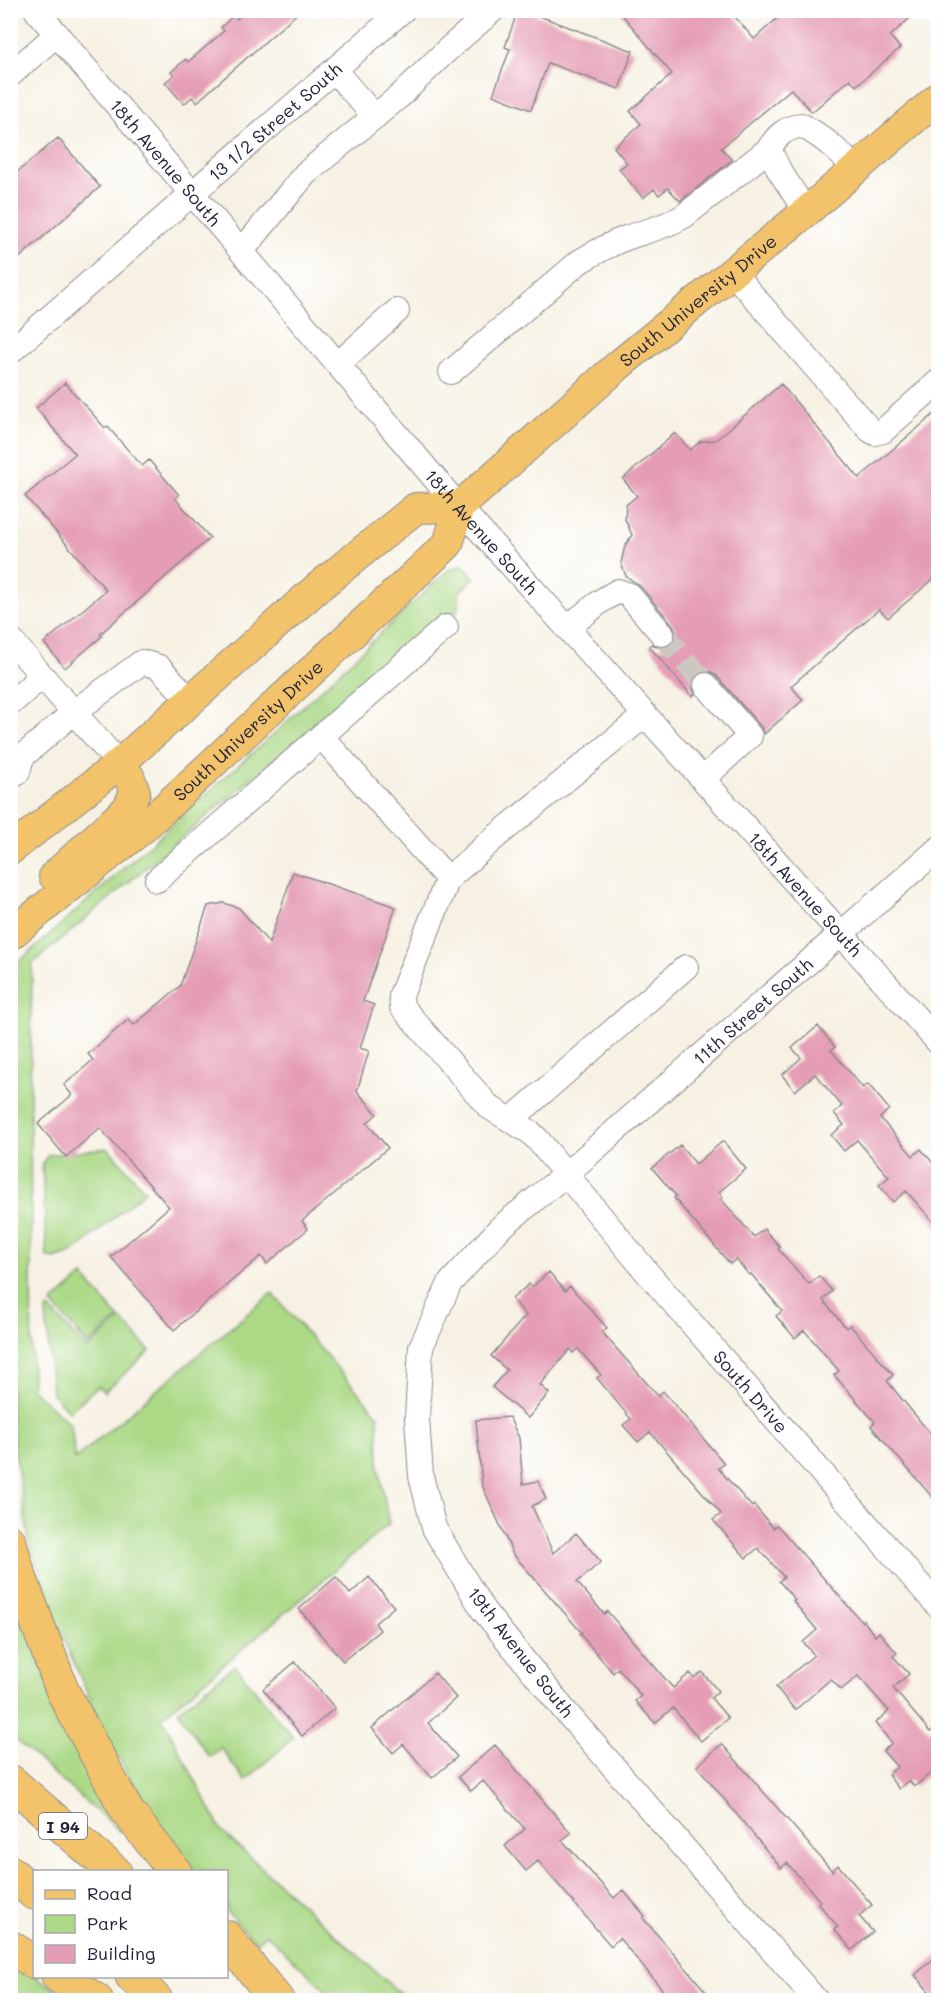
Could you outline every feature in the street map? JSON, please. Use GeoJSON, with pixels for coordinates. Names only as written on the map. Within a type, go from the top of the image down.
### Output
{"type":"FeatureCollection","features":[{"type":"Feature","properties":{"kind":"highway"},"geometry":{"type":"LineString","coordinates":[[10,1542],[17,1569],[63,1692],[127,1811],[173,1870]]}},
{"type":"Feature","properties":{"kind":"highway","name":"I 94"},"geometry":{"type":"LineString","coordinates":[[10,1781],[113,1870]]}},
{"type":"Feature","properties":{"kind":"highway"},"geometry":{"type":"LineString","coordinates":[[10,1872],[33,1892]]}},
{"type":"Feature","properties":{"kind":"highway"},"geometry":{"type":"LineString","coordinates":[[228,1940],[277,2001]]}},
{"type":"Feature","properties":{"kind":"highway"},"geometry":{"type":"LineString","coordinates":[[10,1947],[33,1961]]}},
{"type":"Feature","properties":{"kind":"highway"},"geometry":{"type":"LineString","coordinates":[[228,1973],[259,2001]]}},
{"type":"Feature","properties":{"kind":"highway"},"geometry":{"type":"LineString","coordinates":[[60,1978],[96,2001]]}},
{"type":"Feature","properties":{"kind":"highway"},"geometry":{"type":"LineString","coordinates":[[133,1978],[156,2001]]}},
{"type":"Feature","properties":{"kind":"main road","name":"South University Drive"},"geometry":{"type":"LineString","coordinates":[[10,935],[143,828],[448,544],[459,507],[620,364],[733,273],[856,169],[935,107]]}},
{"type":"Feature","properties":{"kind":"main road"},"geometry":{"type":"LineString","coordinates":[[10,850],[118,764],[316,589],[416,508],[459,507]]}},
{"type":"Feature","properties":{"kind":"main road"},"geometry":{"type":"LineString","coordinates":[[10,917],[128,808],[135,792],[129,776],[118,764]]}},
{"type":"Feature","properties":{"kind":"street","name":"18th Avenue South"},"geometry":{"type":"LineString","coordinates":[[36,10],[459,507],[939,1042]]}},
{"type":"Feature","properties":{"kind":"street","name":"13 1/2 Street South"},"geometry":{"type":"LineString","coordinates":[[10,352],[403,10]]}},
{"type":"Feature","properties":{"kind":"street"},"geometry":{"type":"LineString","coordinates":[[242,252],[305,174],[401,95],[493,10]]}},
{"type":"Feature","properties":{"kind":"street"},"geometry":{"type":"LineString","coordinates":[[10,75],[57,34]]}},
{"type":"Feature","properties":{"kind":"street"},"geometry":{"type":"LineString","coordinates":[[334,70],[375,117]]}},
{"type":"Feature","properties":{"kind":"street"},"geometry":{"type":"LineString","coordinates":[[451,372],[579,262],[627,238],[656,230],[684,216],[769,149],[774,139],[787,129],[801,125],[832,144],[856,169]]}},
{"type":"Feature","properties":{"kind":"street"},"geometry":{"type":"LineString","coordinates":[[769,149],[778,170],[806,212]]}},
{"type":"Feature","properties":{"kind":"street"},"geometry":{"type":"LineString","coordinates":[[733,273],[875,433],[883,430],[939,382]]}},
{"type":"Feature","properties":{"kind":"street"},"geometry":{"type":"LineString","coordinates":[[338,364],[397,311]]}},
{"type":"Feature","properties":{"kind":"street"},"geometry":{"type":"LineString","coordinates":[[567,628],[601,601],[618,591],[629,596],[662,634]]}},
{"type":"Feature","properties":{"kind":"street"},"geometry":{"type":"LineString","coordinates":[[157,880],[446,627]]}},
{"type":"Feature","properties":{"kind":"street"},"geometry":{"type":"LineString","coordinates":[[10,639],[118,764]]}},
{"type":"Feature","properties":{"kind":"street"},"geometry":{"type":"LineString","coordinates":[[14,764],[74,712],[142,662],[159,667],[190,700]]}},
{"type":"Feature","properties":{"kind":"street"},"geometry":{"type":"LineString","coordinates":[[10,704],[42,676]]}},
{"type":"Feature","properties":{"kind":"street"},"geometry":{"type":"LineString","coordinates":[[704,779],[750,736],[706,685]]}},
{"type":"Feature","properties":{"kind":"street"},"geometry":{"type":"LineString","coordinates":[[321,736],[448,879],[492,840],[645,715]]}},
{"type":"Feature","properties":{"kind":"street","name":"11th Street South"},"geometry":{"type":"LineString","coordinates":[[566,1174],[939,849]]}},
{"type":"Feature","properties":{"kind":"street","name":"South Drive"},"geometry":{"type":"LineString","coordinates":[[448,879],[400,995],[402,1007],[489,1107],[530,1132],[645,1270],[939,1606]]}},
{"type":"Feature","properties":{"kind":"street"},"geometry":{"type":"LineString","coordinates":[[511,1120],[686,967]]}},
{"type":"Feature","properties":{"kind":"street","name":"19th Avenue South"},"geometry":{"type":"LineString","coordinates":[[566,1174],[500,1227],[450,1283],[421,1347],[417,1418],[421,1476],[434,1528],[483,1610],[557,1702],[816,2001]]}},
{"type":"Feature","properties":{"kind":"green space"},"geometry":{"type":"Polygon","coordinates":[[[463,565],[474,578],[460,591],[457,612],[445,615],[32,964],[30,1105],[32,1389],[71,1425],[75,1459],[272,1293],[378,1415],[379,1469],[389,1524],[162,1717],[222,1832],[407,2000],[331,2000],[333,1997],[266,1934],[257,1943],[228,1913],[228,1870],[193,1870],[146,1806],[108,1740],[57,1624],[29,1542],[11,1425],[10,970],[278,730],[447,571],[463,565]]]}},
{"type":"Feature","properties":{"kind":"green space"},"geometry":{"type":"Polygon","coordinates":[[[108,1148],[145,1191],[72,1253],[54,1259],[47,1257],[42,1164],[48,1155],[108,1148]]]}},
{"type":"Feature","properties":{"kind":"green space"},"geometry":{"type":"Polygon","coordinates":[[[83,1276],[119,1318],[88,1345],[52,1303],[83,1276]]]}},
{"type":"Feature","properties":{"kind":"green space"},"geometry":{"type":"Polygon","coordinates":[[[49,1308],[87,1349],[121,1319],[150,1351],[104,1392],[98,1386],[69,1412],[52,1393],[46,1311],[49,1308]]]}},
{"type":"Feature","properties":{"kind":"green space"},"geometry":{"type":"Polygon","coordinates":[[[10,1591],[127,1826],[120,1832],[11,1736],[10,1591]]]}},
{"type":"Feature","properties":{"kind":"green space"},"geometry":{"type":"Polygon","coordinates":[[[235,1665],[293,1738],[245,1781],[221,1748],[209,1757],[178,1711],[235,1665]]]}},
{"type":"Feature","properties":{"kind":"green space"},"geometry":{"type":"Polygon","coordinates":[[[10,1961],[33,1975],[33,1978],[37,1978],[73,2000],[11,2000],[10,1961]]]}},
{"type":"Feature","properties":{"kind":"building"},"geometry":{"type":"Polygon","coordinates":[[[247,10],[301,10],[197,102],[192,97],[184,104],[165,82],[174,75],[171,72],[186,59],[188,62],[224,31],[221,27],[234,15],[237,19],[247,10]]]}},
{"type":"Feature","properties":{"kind":"building"},"geometry":{"type":"Polygon","coordinates":[[[518,10],[633,51],[619,89],[548,63],[531,110],[493,95],[510,49],[505,47],[518,10]]]}},
{"type":"Feature","properties":{"kind":"building"},"geometry":{"type":"Polygon","coordinates":[[[618,10],[729,10],[754,39],[787,10],[919,10],[890,36],[900,48],[856,86],[850,79],[812,112],[791,89],[721,148],[732,160],[680,201],[668,188],[659,195],[654,189],[643,198],[619,169],[627,163],[614,147],[641,124],[630,111],[672,74],[618,10]]]}},
{"type":"Feature","properties":{"kind":"building"},"geometry":{"type":"Polygon","coordinates":[[[58,138],[100,187],[10,266],[10,178],[58,138]]]}},
{"type":"Feature","properties":{"kind":"building"},"geometry":{"type":"Polygon","coordinates":[[[65,383],[142,466],[149,460],[179,495],[175,498],[210,538],[100,634],[102,636],[65,668],[44,643],[106,590],[25,496],[75,454],[36,408],[65,383]]]}},
{"type":"Feature","properties":{"kind":"building"},"geometry":{"type":"Polygon","coordinates":[[[781,384],[859,478],[939,410],[939,574],[888,618],[879,609],[791,686],[803,700],[764,734],[761,727],[716,675],[704,671],[696,675],[692,681],[695,694],[692,696],[649,646],[652,644],[664,648],[671,645],[676,632],[673,625],[640,586],[626,576],[621,563],[625,546],[632,535],[625,519],[626,505],[637,496],[623,479],[675,433],[690,450],[701,441],[716,440],[781,384]]]}},
{"type":"Feature","properties":{"kind":"building"},"geometry":{"type":"Polygon","coordinates":[[[293,872],[396,907],[363,1001],[374,1005],[360,1048],[369,1051],[357,1091],[377,1114],[367,1123],[388,1148],[302,1221],[308,1229],[267,1264],[261,1256],[174,1330],[111,1257],[169,1207],[100,1128],[66,1157],[38,1124],[72,1095],[64,1085],[93,1060],[88,1054],[129,1019],[134,1025],[180,986],[208,906],[224,903],[239,908],[269,943],[293,872]]]}},
{"type":"Feature","properties":{"kind":"building"},"geometry":{"type":"Polygon","coordinates":[[[818,1026],[835,1047],[831,1050],[863,1088],[868,1084],[889,1109],[880,1118],[913,1156],[921,1149],[939,1170],[939,1228],[906,1191],[893,1202],[879,1185],[889,1177],[857,1140],[844,1151],[831,1135],[844,1125],[834,1113],[842,1106],[815,1074],[795,1091],[782,1075],[801,1058],[792,1048],[818,1026]]]}},
{"type":"Feature","properties":{"kind":"building"},"geometry":{"type":"Polygon","coordinates":[[[723,1141],[746,1169],[719,1192],[723,1197],[721,1199],[754,1237],[764,1229],[780,1247],[778,1249],[809,1284],[819,1276],[832,1291],[823,1300],[846,1328],[850,1325],[893,1375],[887,1381],[939,1444],[939,1505],[871,1426],[875,1422],[834,1375],[839,1371],[804,1330],[795,1338],[776,1316],[782,1311],[751,1274],[749,1275],[736,1259],[730,1264],[674,1198],[676,1196],[652,1168],[680,1145],[696,1164],[723,1141]]]}},
{"type":"Feature","properties":{"kind":"building"},"geometry":{"type":"Polygon","coordinates":[[[549,1272],[565,1291],[570,1286],[607,1328],[602,1332],[658,1396],[663,1391],[724,1463],[718,1468],[752,1507],[754,1505],[773,1528],[777,1525],[875,1636],[879,1632],[897,1653],[893,1656],[909,1674],[893,1688],[930,1732],[939,1725],[939,1766],[914,1787],[909,1780],[899,1789],[888,1775],[897,1767],[883,1751],[892,1743],[875,1723],[889,1711],[858,1676],[841,1690],[831,1679],[795,1710],[776,1687],[814,1655],[803,1642],[817,1630],[779,1581],[784,1577],[758,1548],[746,1558],[713,1520],[721,1514],[650,1432],[638,1442],[623,1425],[631,1419],[597,1378],[601,1375],[578,1349],[573,1353],[570,1349],[540,1385],[549,1393],[528,1418],[492,1387],[507,1370],[491,1356],[526,1315],[512,1299],[529,1284],[532,1287],[549,1272]]]}},
{"type":"Feature","properties":{"kind":"building"},"geometry":{"type":"Polygon","coordinates":[[[509,1417],[519,1438],[523,1484],[538,1481],[546,1499],[532,1506],[553,1553],[576,1533],[601,1562],[577,1582],[604,1614],[607,1611],[673,1688],[690,1673],[694,1678],[702,1672],[718,1691],[711,1698],[728,1718],[701,1741],[673,1708],[655,1723],[635,1701],[641,1696],[618,1668],[613,1673],[580,1634],[582,1633],[513,1554],[482,1485],[476,1420],[509,1417]]]}},
{"type":"Feature","properties":{"kind":"building"},"geometry":{"type":"Polygon","coordinates":[[[336,1577],[350,1594],[369,1577],[394,1607],[375,1623],[380,1630],[343,1661],[299,1609],[336,1577]]]}},
{"type":"Feature","properties":{"kind":"building"},"geometry":{"type":"Polygon","coordinates":[[[295,1662],[335,1708],[302,1736],[263,1689],[295,1662]]]}},
{"type":"Feature","properties":{"kind":"building"},"geometry":{"type":"Polygon","coordinates":[[[435,1673],[456,1698],[428,1723],[457,1757],[432,1778],[403,1744],[393,1753],[372,1728],[435,1673]]]}},
{"type":"Feature","properties":{"kind":"building"},"geometry":{"type":"Polygon","coordinates":[[[722,1744],[832,1871],[838,1865],[872,1905],[859,1916],[873,1932],[852,1950],[834,1929],[838,1927],[818,1903],[820,1901],[787,1863],[781,1868],[697,1766],[722,1744]]]}},
{"type":"Feature","properties":{"kind":"building"},"geometry":{"type":"Polygon","coordinates":[[[495,1745],[571,1833],[562,1840],[614,1898],[623,1890],[645,1916],[643,1918],[714,2001],[672,2001],[619,1938],[611,1946],[538,1861],[526,1871],[505,1846],[525,1829],[483,1781],[471,1791],[458,1777],[495,1745]]]}},
{"type":"Feature","properties":{"kind":"building"},"geometry":{"type":"Polygon","coordinates":[[[939,1954],[939,2001],[937,2001],[915,1975],[939,1954]]]}},
{"type":"Feature","properties":{"kind":"tunnel"},"geometry":{"type":"LineString","coordinates":[[662,634],[706,685]]}}]}
